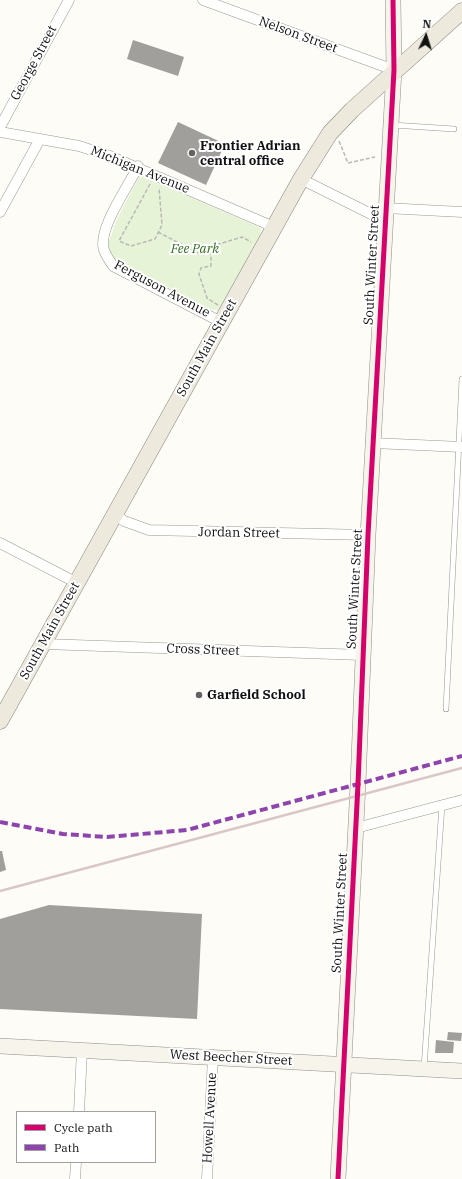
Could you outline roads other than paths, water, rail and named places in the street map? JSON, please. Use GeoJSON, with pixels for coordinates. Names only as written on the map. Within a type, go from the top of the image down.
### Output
{"type":"FeatureCollection","features":[{"type":"Feature","properties":{"kind":"main road","name":"South Main Street"},"geometry":{"type":"LineString","coordinates":[[0,721],[301,179],[330,133],[394,70],[462,11]]}},
{"type":"Feature","properties":{"kind":"street","name":"George Street"},"geometry":{"type":"LineString","coordinates":[[0,127],[69,0]]}},
{"type":"Feature","properties":{"kind":"street","name":"Nelson Street"},"geometry":{"type":"LineString","coordinates":[[202,0],[394,70]]}},
{"type":"Feature","properties":{"kind":"street","name":"South Winter Street"},"geometry":{"type":"LineString","coordinates":[[338,1179],[356,828],[368,535],[385,208],[394,70],[393,0]]}},
{"type":"Feature","properties":{"kind":"street","name":"Michigan Avenue"},"geometry":{"type":"LineString","coordinates":[[0,132],[79,146],[138,166],[274,228]]}},
{"type":"Feature","properties":{"kind":"street"},"geometry":{"type":"LineString","coordinates":[[0,212],[40,139]]}},
{"type":"Feature","properties":{"kind":"street","name":"Ferguson Avenue"},"geometry":{"type":"LineString","coordinates":[[138,166],[108,222],[103,249],[113,266],[222,322]]}},
{"type":"Feature","properties":{"kind":"street"},"geometry":{"type":"LineString","coordinates":[[301,179],[371,214],[377,214],[385,208],[462,212]]}},
{"type":"Feature","properties":{"kind":"street"},"geometry":{"type":"LineString","coordinates":[[373,443],[460,447]]}},
{"type":"Feature","properties":{"kind":"street","name":"Jordan Street"},"geometry":{"type":"LineString","coordinates":[[115,514],[124,520],[149,530],[368,535]]}},
{"type":"Feature","properties":{"kind":"street"},"geometry":{"type":"LineString","coordinates":[[0,543],[77,583]]}},
{"type":"Feature","properties":{"kind":"street","name":"Cross Street"},"geometry":{"type":"LineString","coordinates":[[44,644],[362,655]]}},
{"type":"Feature","properties":{"kind":"street"},"geometry":{"type":"LineString","coordinates":[[356,828],[462,800]]}},
{"type":"Feature","properties":{"kind":"street","name":"West Beecher Street"},"geometry":{"type":"LineString","coordinates":[[0,1046],[462,1071]]}},
{"type":"Feature","properties":{"kind":"street"},"geometry":{"type":"LineString","coordinates":[[79,1111],[82,1050]]}},
{"type":"Feature","properties":{"kind":"street","name":"Howell Avenue"},"geometry":{"type":"LineString","coordinates":[[208,1179],[213,1057]]}},
{"type":"Feature","properties":{"kind":"street"},"geometry":{"type":"LineString","coordinates":[[76,1163],[76,1179]]}},
{"type":"Feature","properties":{"kind":"lane"},"geometry":{"type":"LineString","coordinates":[[391,125],[454,129]]}},
{"type":"Feature","properties":{"kind":"lane"},"geometry":{"type":"LineString","coordinates":[[446,709],[460,447],[462,379]]}},
{"type":"Feature","properties":{"kind":"lane"},"geometry":{"type":"LineString","coordinates":[[423,1069],[442,805]]}},
{"type":"Feature","properties":{"kind":"railway"},"geometry":{"type":"LineString","coordinates":[[0,891],[462,768]]}},
{"type":"Feature","properties":{"kind":"place","name":"Frontier Adrian central office"},"geometry":{"type":"Point","coordinates":[192,153]}},
{"type":"Feature","properties":{"kind":"place","name":"Garfield School"},"geometry":{"type":"Point","coordinates":[199,695]}},
{"type":"Feature","properties":{"kind":"park label","name":"Fee Park"},"geometry":{"type":"Point","coordinates":[195,249]}}]}
